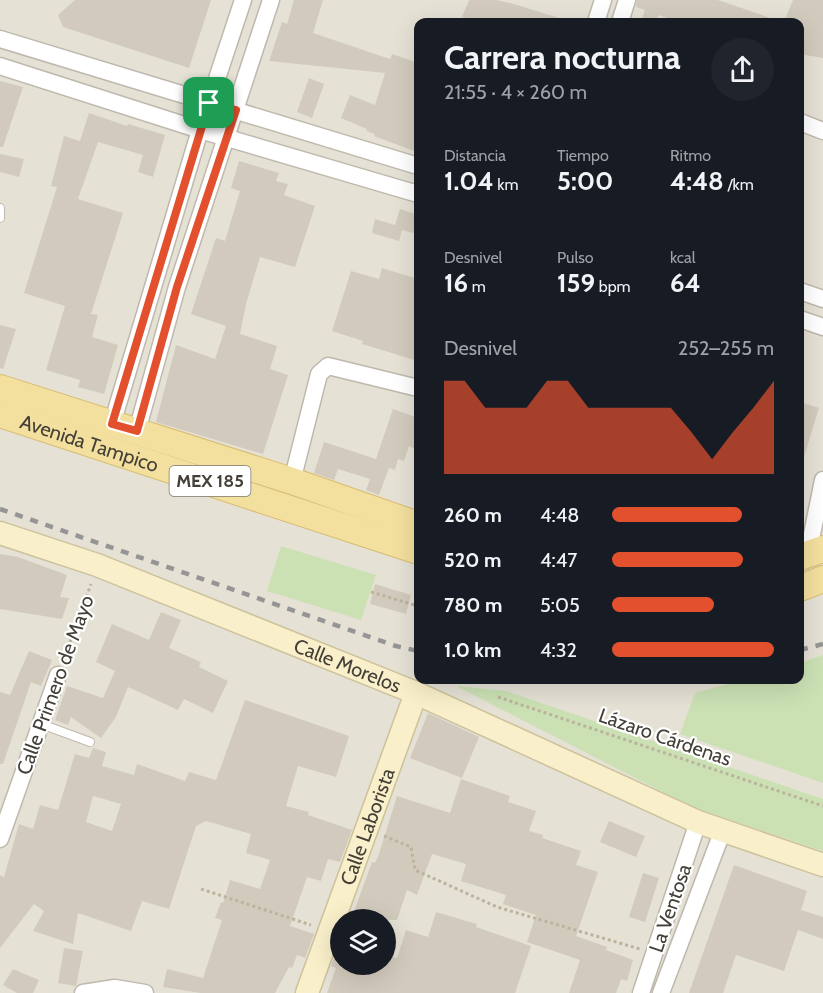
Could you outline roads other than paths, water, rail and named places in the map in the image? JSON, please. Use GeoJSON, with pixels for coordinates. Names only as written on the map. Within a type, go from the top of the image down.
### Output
{"type":"FeatureCollection","features":[{"type":"Feature","properties":{"kind":"main road","name":"Avenida Tampico"},"geometry":{"type":"LineString","coordinates":[[0,388],[292,481],[414,524]]}},
{"type":"Feature","properties":{"kind":"main road","name":"Avenida Tampico"},"geometry":{"type":"LineString","coordinates":[[0,414],[414,550]]}},
{"type":"Feature","properties":{"kind":"main road"},"geometry":{"type":"LineString","coordinates":[[804,586],[823,579]]}},
{"type":"Feature","properties":{"kind":"street"},"geometry":{"type":"LineString","coordinates":[[112,424],[200,130],[243,0]]}},
{"type":"Feature","properties":{"kind":"street"},"geometry":{"type":"LineString","coordinates":[[137,431],[177,287],[271,0]]}},
{"type":"Feature","properties":{"kind":"street"},"geometry":{"type":"LineString","coordinates":[[597,18],[603,0]]}},
{"type":"Feature","properties":{"kind":"street"},"geometry":{"type":"LineString","coordinates":[[621,18],[627,0]]}},
{"type":"Feature","properties":{"kind":"street"},"geometry":{"type":"LineString","coordinates":[[0,39],[414,165]]}},
{"type":"Feature","properties":{"kind":"street"},"geometry":{"type":"LineString","coordinates":[[0,66],[200,130],[226,135],[414,193]]}},
{"type":"Feature","properties":{"kind":"street"},"geometry":{"type":"LineString","coordinates":[[804,124],[823,131]]}},
{"type":"Feature","properties":{"kind":"street"},"geometry":{"type":"LineString","coordinates":[[154,281],[177,287]]}},
{"type":"Feature","properties":{"kind":"street"},"geometry":{"type":"LineString","coordinates":[[804,292],[823,299]]}},
{"type":"Feature","properties":{"kind":"street"},"geometry":{"type":"LineString","coordinates":[[804,320],[823,327]]}},
{"type":"Feature","properties":{"kind":"street"},"geometry":{"type":"LineString","coordinates":[[292,481],[319,374],[328,366],[414,387]]}},
{"type":"Feature","properties":{"kind":"street"},"geometry":{"type":"LineString","coordinates":[[810,553],[823,480]]}},
{"type":"Feature","properties":{"kind":"street","name":"Calle Morelos"},"geometry":{"type":"LineString","coordinates":[[0,533],[97,565],[416,693],[698,822],[823,865]]}},
{"type":"Feature","properties":{"kind":"street","name":"Calle Primero de Mayo"},"geometry":{"type":"LineString","coordinates":[[0,839],[58,675]]}},
{"type":"Feature","properties":{"kind":"street","name":"Calle Laborista"},"geometry":{"type":"LineString","coordinates":[[308,993],[416,693]]}},
{"type":"Feature","properties":{"kind":"street","name":"La Ventosa"},"geometry":{"type":"LineString","coordinates":[[641,993],[698,822]]}},
{"type":"Feature","properties":{"kind":"street","name":"La Ventosa"},"geometry":{"type":"LineString","coordinates":[[661,993],[723,830]]}},
{"type":"Feature","properties":{"kind":"street"},"geometry":{"type":"LineString","coordinates":[[83,993],[115,988],[145,993]]}},
{"type":"Feature","properties":{"kind":"lane"},"geometry":{"type":"LineString","coordinates":[[0,208],[0,218]]}},
{"type":"Feature","properties":{"kind":"lane"},"geometry":{"type":"LineString","coordinates":[[41,724],[90,742]]}},
{"type":"Feature","properties":{"kind":"railway"},"geometry":{"type":"LineString","coordinates":[[0,509],[396,646],[414,650]]}},
{"type":"Feature","properties":{"kind":"railway"},"geometry":{"type":"LineString","coordinates":[[804,649],[823,644]]}}]}
